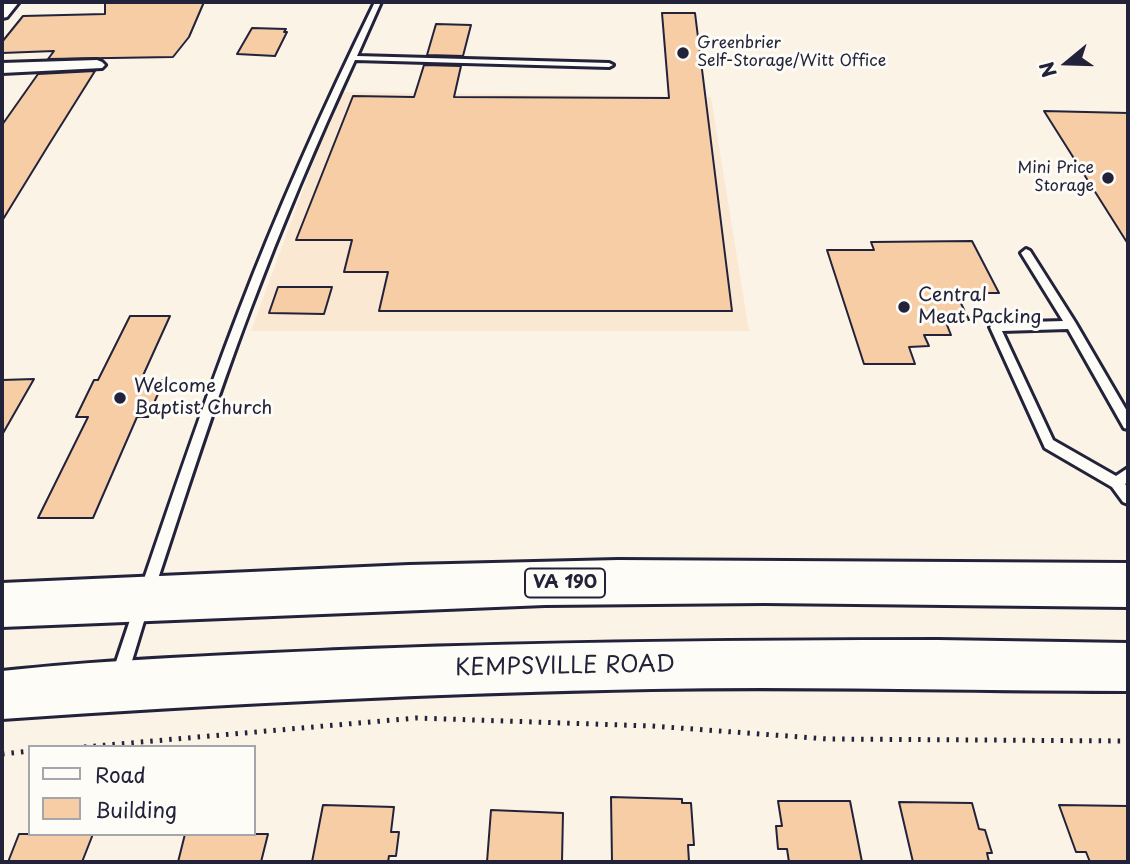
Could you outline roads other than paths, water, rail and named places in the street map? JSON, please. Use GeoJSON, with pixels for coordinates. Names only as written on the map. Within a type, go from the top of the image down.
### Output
{"type":"FeatureCollection","features":[{"type":"Feature","properties":{"kind":"main road","name":"VA 190"},"geometry":{"type":"LineString","coordinates":[[2,606],[418,586],[661,581],[1128,585]]}},
{"type":"Feature","properties":{"kind":"main road","name":"KEMPSVILLE ROAD"},"geometry":{"type":"LineString","coordinates":[[2,695],[117,686],[436,670],[697,664],[1128,667]]}},
{"type":"Feature","properties":{"kind":"street"},"geometry":{"type":"LineString","coordinates":[[2,14],[12,2]]}},
{"type":"Feature","properties":{"kind":"street"},"geometry":{"type":"LineString","coordinates":[[3,70],[97,65]]}},
{"type":"Feature","properties":{"kind":"lane"},"geometry":{"type":"LineString","coordinates":[[117,686],[200,432],[260,269],[377,2]]}},
{"type":"Feature","properties":{"kind":"lane"},"geometry":{"type":"LineString","coordinates":[[351,58],[609,65]]}},
{"type":"Feature","properties":{"kind":"lane"},"geometry":{"type":"LineString","coordinates":[[1027,253],[1127,421]]}},
{"type":"Feature","properties":{"kind":"lane"},"geometry":{"type":"LineString","coordinates":[[1071,325],[995,327],[1049,444],[1117,484],[1128,498]]}},
{"type":"Feature","properties":{"kind":"lane"},"geometry":{"type":"LineString","coordinates":[[1117,484],[1128,474]]}},
{"type":"Feature","properties":{"kind":"place","name":"Greenbrier Self-Storage/Witt Office"},"geometry":{"type":"Point","coordinates":[683,53]}},
{"type":"Feature","properties":{"kind":"place","name":"Mini Price Storage"},"geometry":{"type":"Point","coordinates":[1108,178]}},
{"type":"Feature","properties":{"kind":"place","name":"Central Meat Packing"},"geometry":{"type":"Point","coordinates":[904,307]}},
{"type":"Feature","properties":{"kind":"place","name":"Welcome Baptist Church"},"geometry":{"type":"Point","coordinates":[120,398]}}]}
